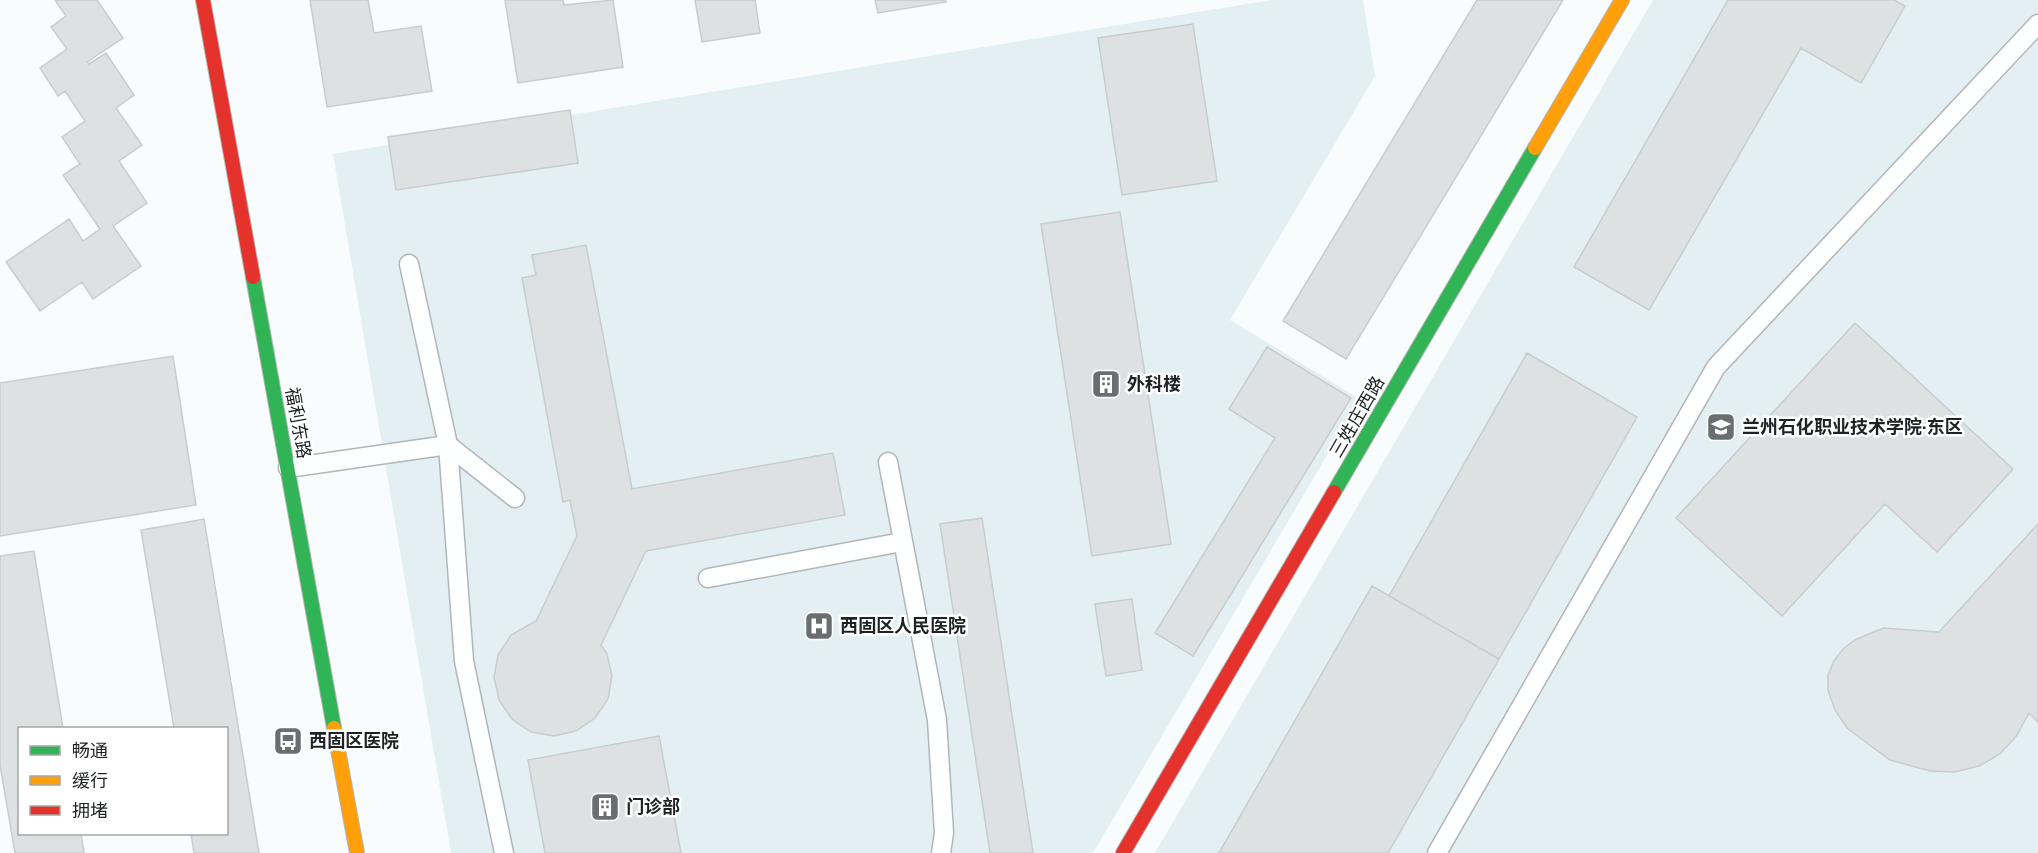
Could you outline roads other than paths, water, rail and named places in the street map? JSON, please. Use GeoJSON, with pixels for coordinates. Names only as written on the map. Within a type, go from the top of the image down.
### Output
{"type":"FeatureCollection","features":[{"type":"Feature","properties":{"kind":"street","name":"福利东路"},"geometry":{"type":"LineString","coordinates":[[203,0],[357,853]]}},
{"type":"Feature","properties":{"kind":"street","name":"三姓庄西路"},"geometry":{"type":"LineString","coordinates":[[1123,853],[1622,0]]}},
{"type":"Feature","properties":{"kind":"lane"},"geometry":{"type":"LineString","coordinates":[[1437,853],[1716,367],[2038,24]]}},
{"type":"Feature","properties":{"kind":"lane"},"geometry":{"type":"LineString","coordinates":[[409,264],[448,445],[464,661],[504,853]]}},
{"type":"Feature","properties":{"kind":"lane"},"geometry":{"type":"LineString","coordinates":[[288,468],[448,445],[515,498]]}},
{"type":"Feature","properties":{"kind":"lane"},"geometry":{"type":"LineString","coordinates":[[888,462],[937,720],[944,833],[941,853]]}},
{"type":"Feature","properties":{"kind":"lane"},"geometry":{"type":"LineString","coordinates":[[708,578],[903,542]]}},
{"type":"Feature","properties":{"kind":"place","name":"外科楼"},"geometry":{"type":"Point","coordinates":[1106,384]}},
{"type":"Feature","properties":{"kind":"place","name":"兰州石化职业技术学院·东区"},"geometry":{"type":"Point","coordinates":[1721,427]}},
{"type":"Feature","properties":{"kind":"place","name":"西固区人民医院"},"geometry":{"type":"Point","coordinates":[819,626]}},
{"type":"Feature","properties":{"kind":"place","name":"西固区医院"},"geometry":{"type":"Point","coordinates":[288,741]}},
{"type":"Feature","properties":{"kind":"place","name":"门诊部"},"geometry":{"type":"Point","coordinates":[605,807]}}]}
